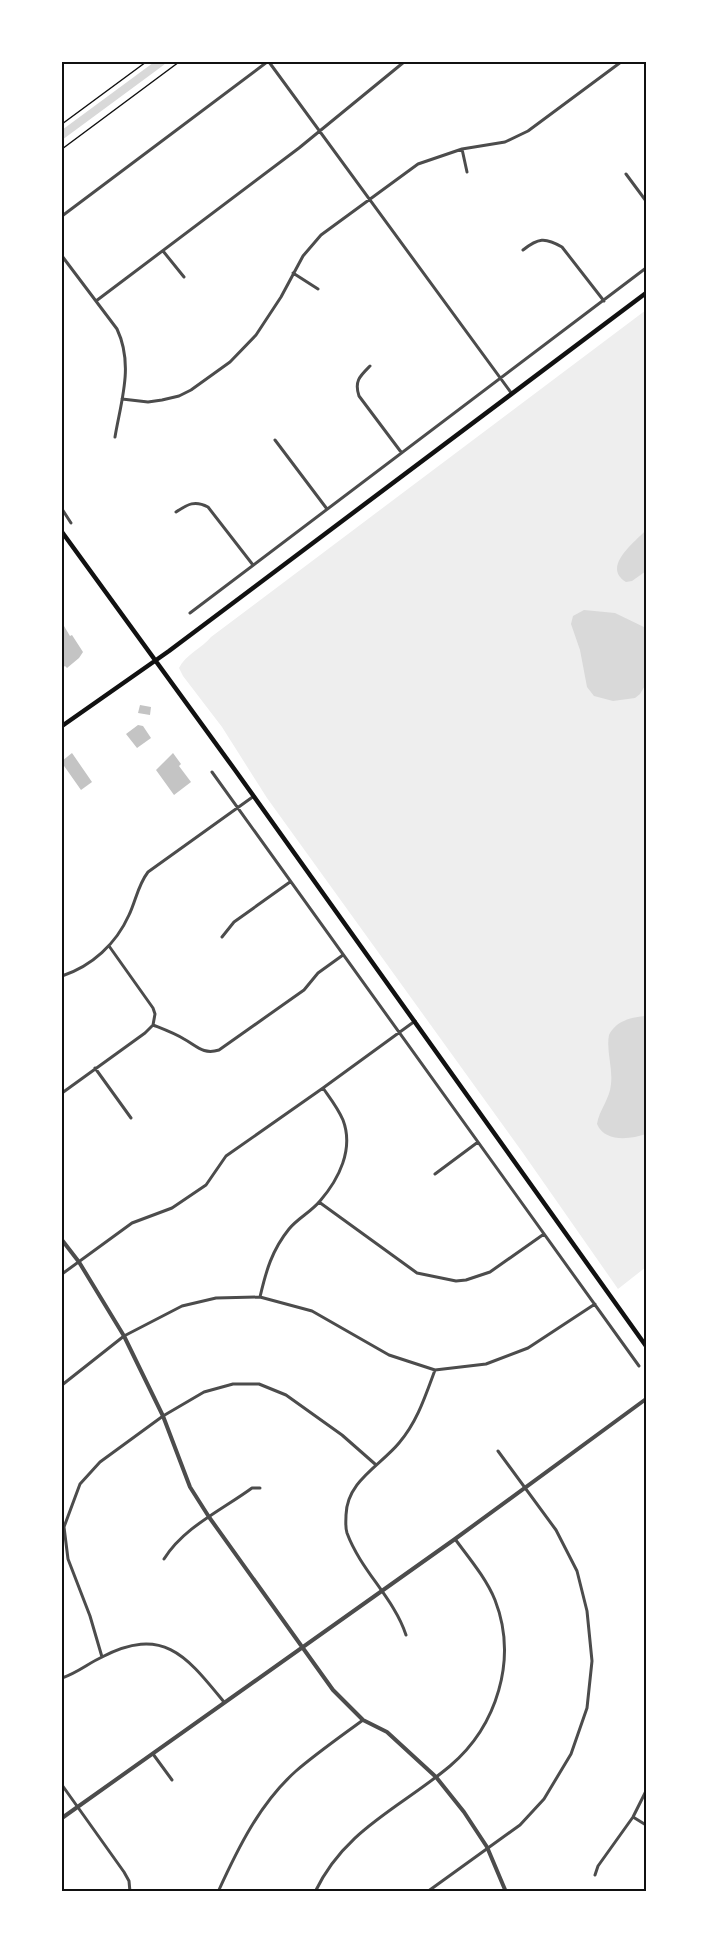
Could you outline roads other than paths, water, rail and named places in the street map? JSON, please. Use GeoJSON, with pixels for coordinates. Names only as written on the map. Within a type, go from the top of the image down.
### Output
{"type":"FeatureCollection","features":[{"type":"Feature","properties":{"kind":"main road"},"geometry":{"type":"LineString","coordinates":[[62,726],[156,661],[646,293]]}},
{"type":"Feature","properties":{"kind":"main road"},"geometry":{"type":"LineString","coordinates":[[62,532],[254,796],[646,1346]]}},
{"type":"Feature","properties":{"kind":"street"},"geometry":{"type":"LineString","coordinates":[[62,216],[268,62],[512,394]]}},
{"type":"Feature","properties":{"kind":"street"},"geometry":{"type":"LineString","coordinates":[[96,301],[320,131],[404,62]]}},
{"type":"Feature","properties":{"kind":"street"},"geometry":{"type":"LineString","coordinates":[[122,399],[147,402],[179,396],[213,374],[243,350],[268,320],[303,256],[321,235],[418,164],[462,149],[505,142],[528,131],[621,62]]}},
{"type":"Feature","properties":{"kind":"street"},"geometry":{"type":"LineString","coordinates":[[462,149],[467,172]]}},
{"type":"Feature","properties":{"kind":"street"},"geometry":{"type":"LineString","coordinates":[[626,174],[646,201]]}},
{"type":"Feature","properties":{"kind":"street"},"geometry":{"type":"LineString","coordinates":[[523,250],[542,239],[562,247],[604,301]]}},
{"type":"Feature","properties":{"kind":"street"},"geometry":{"type":"LineString","coordinates":[[163,251],[184,277]]}},
{"type":"Feature","properties":{"kind":"street"},"geometry":{"type":"LineString","coordinates":[[62,256],[117,329],[123,343],[126,372],[115,437]]}},
{"type":"Feature","properties":{"kind":"street"},"geometry":{"type":"LineString","coordinates":[[190,613],[646,268]]}},
{"type":"Feature","properties":{"kind":"street"},"geometry":{"type":"LineString","coordinates":[[293,273],[318,289]]}},
{"type":"Feature","properties":{"kind":"street"},"geometry":{"type":"LineString","coordinates":[[370,366],[357,381],[359,396],[402,453]]}},
{"type":"Feature","properties":{"kind":"street"},"geometry":{"type":"LineString","coordinates":[[275,440],[327,509]]}},
{"type":"Feature","properties":{"kind":"street"},"geometry":{"type":"LineString","coordinates":[[176,512],[190,503],[208,507],[253,566]]}},
{"type":"Feature","properties":{"kind":"street"},"geometry":{"type":"LineString","coordinates":[[62,509],[71,523]]}},
{"type":"Feature","properties":{"kind":"street"},"geometry":{"type":"LineString","coordinates":[[212,772],[639,1366]]}},
{"type":"Feature","properties":{"kind":"street"},"geometry":{"type":"LineString","coordinates":[[62,976],[82,968],[109,946],[130,914],[142,880],[148,872],[254,796]]}},
{"type":"Feature","properties":{"kind":"street"},"geometry":{"type":"LineString","coordinates":[[222,937],[234,922],[291,882]]}},
{"type":"Feature","properties":{"kind":"street"},"geometry":{"type":"LineString","coordinates":[[62,1093],[145,1033],[153,1024],[155,1014],[153,1008],[109,946]]}},
{"type":"Feature","properties":{"kind":"street"},"geometry":{"type":"LineString","coordinates":[[153,1024],[186,1040],[199,1050],[213,1052],[219,1050],[304,990],[318,973],[343,955]]}},
{"type":"Feature","properties":{"kind":"street"},"geometry":{"type":"LineString","coordinates":[[62,1274],[132,1223],[172,1208],[206,1185],[226,1156],[415,1021]]}},
{"type":"Feature","properties":{"kind":"street"},"geometry":{"type":"LineString","coordinates":[[95,1068],[131,1118]]}},
{"type":"Feature","properties":{"kind":"street"},"geometry":{"type":"LineString","coordinates":[[260,1297],[266,1270],[274,1250],[291,1227],[319,1203],[339,1176],[346,1143],[343,1121],[323,1088]]}},
{"type":"Feature","properties":{"kind":"street"},"geometry":{"type":"LineString","coordinates":[[435,1174],[478,1142]]}},
{"type":"Feature","properties":{"kind":"street"},"geometry":{"type":"LineString","coordinates":[[319,1203],[417,1273],[456,1281],[490,1272],[544,1234]]}},
{"type":"Feature","properties":{"kind":"street"},"geometry":{"type":"LineString","coordinates":[[62,1240],[79,1262],[124,1336],[163,1416],[190,1487],[209,1517],[333,1690],[363,1719],[387,1732],[436,1777],[464,1812],[487,1847],[506,1892]]}},
{"type":"Feature","properties":{"kind":"street"},"geometry":{"type":"LineString","coordinates":[[62,1385],[124,1336],[182,1306],[216,1298],[260,1297],[312,1311],[389,1355],[435,1370],[486,1364],[528,1348],[595,1304]]}},
{"type":"Feature","properties":{"kind":"street"},"geometry":{"type":"LineString","coordinates":[[406,1635],[401,1619],[357,1556],[346,1529],[346,1508],[356,1485],[398,1444],[419,1414],[435,1370]]}},
{"type":"Feature","properties":{"kind":"street"},"geometry":{"type":"LineString","coordinates":[[102,1657],[90,1616],[68,1559],[64,1527],[80,1484],[100,1462],[163,1416],[204,1392],[233,1384],[259,1384],[286,1395],[342,1435],[375,1464]]}},
{"type":"Feature","properties":{"kind":"street"},"geometry":{"type":"LineString","coordinates":[[62,1818],[455,1539],[646,1400]]}},
{"type":"Feature","properties":{"kind":"street"},"geometry":{"type":"LineString","coordinates":[[427,1892],[520,1825],[544,1799],[570,1754],[587,1708],[592,1661],[587,1611],[577,1571],[556,1530],[498,1451]]}},
{"type":"Feature","properties":{"kind":"street"},"geometry":{"type":"LineString","coordinates":[[164,1559],[171,1548],[209,1517],[252,1488],[260,1488]]}},
{"type":"Feature","properties":{"kind":"street"},"geometry":{"type":"LineString","coordinates":[[315,1892],[330,1865],[352,1839],[436,1777],[472,1745],[489,1718],[503,1677],[503,1632],[495,1600],[455,1539]]}},
{"type":"Feature","properties":{"kind":"street"},"geometry":{"type":"LineString","coordinates":[[62,1678],[78,1672],[102,1657],[138,1644],[167,1647],[193,1664],[224,1702]]}},
{"type":"Feature","properties":{"kind":"street"},"geometry":{"type":"LineString","coordinates":[[218,1892],[237,1850],[261,1811],[295,1772],[363,1719]]}},
{"type":"Feature","properties":{"kind":"street"},"geometry":{"type":"LineString","coordinates":[[153,1754],[172,1780]]}},
{"type":"Feature","properties":{"kind":"street"},"geometry":{"type":"LineString","coordinates":[[62,1785],[124,1872],[129,1881],[130,1892]]}},
{"type":"Feature","properties":{"kind":"street"},"geometry":{"type":"LineString","coordinates":[[594,1875],[633,1817],[646,1791]]}},
{"type":"Feature","properties":{"kind":"street"},"geometry":{"type":"LineString","coordinates":[[633,1817],[646,1825]]}},
{"type":"Feature","properties":{"kind":"waterway"},"geometry":{"type":"LineString","coordinates":[[62,135],[161,62]]}}]}
